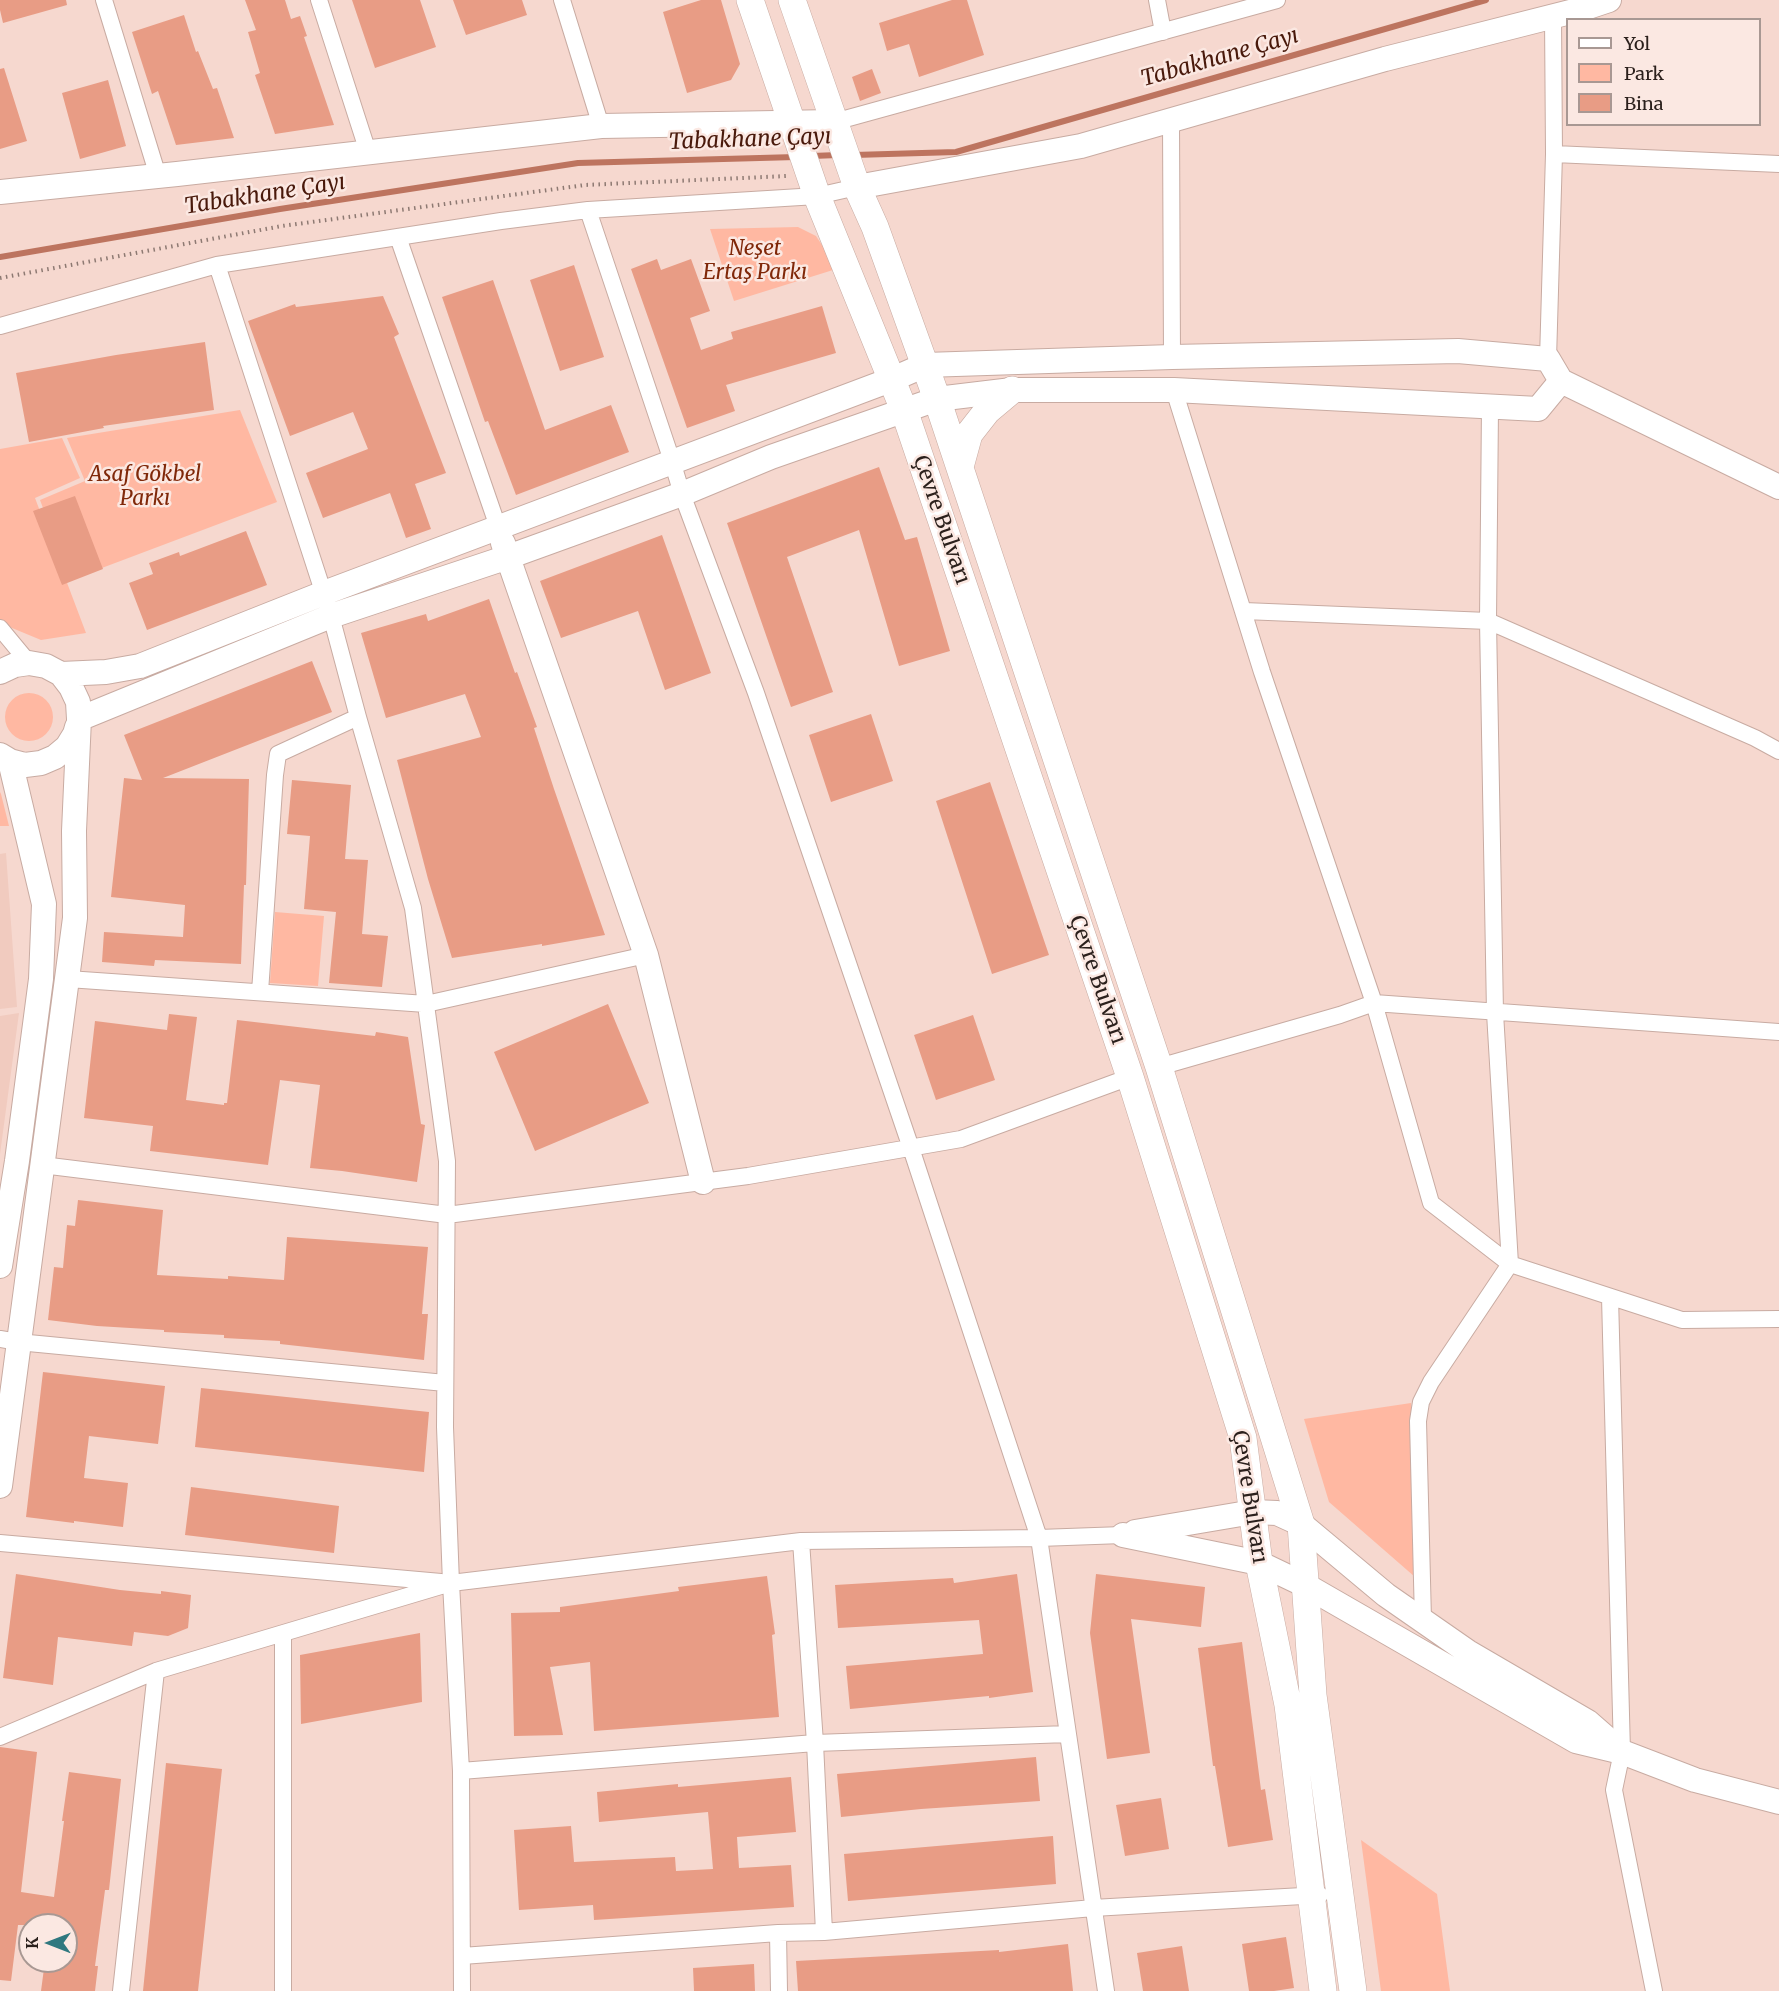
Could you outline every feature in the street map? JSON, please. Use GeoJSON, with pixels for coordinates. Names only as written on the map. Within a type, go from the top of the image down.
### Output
{"type":"FeatureCollection","features":[{"type":"Feature","properties":{"kind":"main road","name":"Çevre Bulvarı"},"geometry":{"type":"LineString","coordinates":[[750,0],[796,133],[801,173],[817,196],[904,410],[1130,1077],[1243,1438],[1259,1563],[1288,1705],[1323,1991]]}},
{"type":"Feature","properties":{"kind":"main road","name":"Çevre Bulvarı"},"geometry":{"type":"LineString","coordinates":[[792,0],[853,178],[875,227],[960,467],[1159,1067],[1301,1524],[1313,1695],[1353,1991]]}},
{"type":"Feature","properties":{"kind":"main road"},"geometry":{"type":"LineString","coordinates":[[960,467],[969,434],[987,411],[1012,390]]}},
{"type":"Feature","properties":{"kind":"street"},"geometry":{"type":"LineString","coordinates":[[104,0],[158,176]]}},
{"type":"Feature","properties":{"kind":"street"},"geometry":{"type":"LineString","coordinates":[[319,0],[368,152]]}},
{"type":"Feature","properties":{"kind":"street"},"geometry":{"type":"LineString","coordinates":[[562,0],[601,126]]}},
{"type":"Feature","properties":{"kind":"street"},"geometry":{"type":"LineString","coordinates":[[1157,0],[1163,32]]}},
{"type":"Feature","properties":{"kind":"street"},"geometry":{"type":"LineString","coordinates":[[0,192],[601,126],[796,133],[837,132],[1163,32],[1277,0]]}},
{"type":"Feature","properties":{"kind":"street"},"geometry":{"type":"LineString","coordinates":[[0,326],[217,265],[588,210],[817,196],[853,178],[1081,146],[1385,58],[1609,0]]}},
{"type":"Feature","properties":{"kind":"street"},"geometry":{"type":"LineString","coordinates":[[1553,16],[1554,154],[1548,360],[1561,381],[1779,487]]}},
{"type":"Feature","properties":{"kind":"street"},"geometry":{"type":"LineString","coordinates":[[1171,120],[1174,390],[1262,672],[1374,1003],[1431,1203],[1510,1264],[1682,1320],[1779,1319]]}},
{"type":"Feature","properties":{"kind":"street"},"geometry":{"type":"LineString","coordinates":[[1554,154],[1779,164]]}},
{"type":"Feature","properties":{"kind":"street"},"geometry":{"type":"LineString","coordinates":[[588,210],[682,494],[756,693],[911,1148],[1039,1538],[1106,1991]]}},
{"type":"Feature","properties":{"kind":"street"},"geometry":{"type":"LineString","coordinates":[[398,237],[646,955],[703,1182]]}},
{"type":"Feature","properties":{"kind":"street"},"geometry":{"type":"LineString","coordinates":[[217,265],[324,593],[413,908],[447,1161],[445,1427],[450,1582],[461,1771],[462,1991]]}},
{"type":"Feature","properties":{"kind":"street"},"geometry":{"type":"LineString","coordinates":[[61,674],[106,672],[140,666],[324,593],[925,365],[1458,351],[1548,360]]}},
{"type":"Feature","properties":{"kind":"street"},"geometry":{"type":"LineString","coordinates":[[79,719],[331,616],[508,558],[682,494],[771,457],[937,399],[1012,390],[1174,390],[1538,409],[1561,381]]}},
{"type":"Feature","properties":{"kind":"street"},"geometry":{"type":"LineString","coordinates":[[1423,1620],[1418,1421],[1421,1401],[1431,1382],[1510,1264],[1495,1013],[1488,621],[1491,407]]}},
{"type":"Feature","properties":{"kind":"street"},"geometry":{"type":"LineString","coordinates":[[1244,611],[1488,621],[1755,738],[1779,751]]}},
{"type":"Feature","properties":{"kind":"street"},"geometry":{"type":"LineString","coordinates":[[0,628],[29,663]]}},
{"type":"Feature","properties":{"kind":"street"},"geometry":{"type":"LineString","coordinates":[[0,672],[15,665],[29,663],[46,666],[61,674],[72,687],[78,702],[79,719],[74,831],[75,918],[42,1165],[9,1340],[0,1486]]}},
{"type":"Feature","properties":{"kind":"street"},"geometry":{"type":"LineString","coordinates":[[260,992],[278,754],[358,717]]}},
{"type":"Feature","properties":{"kind":"street"},"geometry":{"type":"LineString","coordinates":[[3,758],[25,765],[55,758],[67,747],[75,734],[79,719]]}},
{"type":"Feature","properties":{"kind":"street"},"geometry":{"type":"LineString","coordinates":[[0,1266],[17,1161],[41,979],[44,904],[3,758]]}},
{"type":"Feature","properties":{"kind":"street"},"geometry":{"type":"LineString","coordinates":[[68,979],[426,1004],[646,955]]}},
{"type":"Feature","properties":{"kind":"street"},"geometry":{"type":"LineString","coordinates":[[42,1165],[447,1215],[748,1176],[961,1139],[1159,1067],[1340,1015],[1374,1003],[1779,1032]]}},
{"type":"Feature","properties":{"kind":"street"},"geometry":{"type":"LineString","coordinates":[[1610,1297],[1622,1752],[1614,1790],[1654,1991]]}},
{"type":"Feature","properties":{"kind":"street"},"geometry":{"type":"LineString","coordinates":[[9,1340],[445,1383]]}},
{"type":"Feature","properties":{"kind":"street"},"geometry":{"type":"LineString","coordinates":[[0,1737],[156,1671],[450,1582],[801,1541],[1123,1535],[1253,1512],[1277,1513],[1301,1524],[1386,1594],[1468,1652],[1588,1722],[1622,1752]]}},
{"type":"Feature","properties":{"kind":"street"},"geometry":{"type":"LineString","coordinates":[[1123,1535],[1259,1563],[1305,1585],[1576,1741],[1622,1752],[1695,1780],[1779,1802]]}},
{"type":"Feature","properties":{"kind":"street"},"geometry":{"type":"LineString","coordinates":[[801,1541],[815,1743],[824,1932]]}},
{"type":"Feature","properties":{"kind":"street"},"geometry":{"type":"LineString","coordinates":[[0,1543],[450,1582]]}},
{"type":"Feature","properties":{"kind":"street"},"geometry":{"type":"LineString","coordinates":[[283,1634],[283,1991]]}},
{"type":"Feature","properties":{"kind":"street"},"geometry":{"type":"LineString","coordinates":[[121,1991],[156,1671]]}},
{"type":"Feature","properties":{"kind":"street"},"geometry":{"type":"LineString","coordinates":[[461,1771],[815,1743],[1068,1734]]}},
{"type":"Feature","properties":{"kind":"street"},"geometry":{"type":"LineString","coordinates":[[462,1956],[778,1933],[824,1932],[1093,1908],[1340,1893]]}},
{"type":"Feature","properties":{"kind":"street"},"geometry":{"type":"LineString","coordinates":[[778,1933],[779,1991]]}},
{"type":"Feature","properties":{"kind":"path"},"geometry":{"type":"LineString","coordinates":[[0,278],[282,226],[585,185],[801,173]]}},
{"type":"Feature","properties":{"kind":"shaded area"},"geometry":{"type":"Polygon","coordinates":[[[6,853],[17,1007],[0,1009],[0,854],[6,853]]]}},
{"type":"Feature","properties":{"kind":"shaded area"},"geometry":{"type":"Polygon","coordinates":[[[19,1013],[0,1154],[0,1016],[19,1013]]]}},
{"type":"Feature","properties":{"kind":"green space","name":"Neşet Ertaş Parkı"},"geometry":{"type":"Polygon","coordinates":[[[798,227],[816,236],[826,251],[833,270],[734,301],[710,229],[798,227]]]}},
{"type":"Feature","properties":{"kind":"green space","name":"Asaf Gökbel Parkı"},"geometry":{"type":"Polygon","coordinates":[[[240,410],[277,502],[70,580],[40,500],[85,481],[67,438],[240,410]]]}},
{"type":"Feature","properties":{"kind":"green space"},"geometry":{"type":"Polygon","coordinates":[[[62,438],[80,478],[35,498],[86,633],[41,640],[0,623],[0,449],[62,438]]]}},
{"type":"Feature","properties":{"kind":"green space"},"geometry":{"type":"Polygon","coordinates":[[[29,693],[46,700],[53,717],[46,734],[29,741],[12,734],[5,717],[12,700],[29,693]]]}},
{"type":"Feature","properties":{"kind":"green space"},"geometry":{"type":"Polygon","coordinates":[[[0,792],[1,794],[9,826],[0,826],[0,792]]]}},
{"type":"Feature","properties":{"kind":"green space"},"geometry":{"type":"Polygon","coordinates":[[[275,912],[324,916],[318,986],[270,983],[275,912]]]}},
{"type":"Feature","properties":{"kind":"green space"},"geometry":{"type":"Polygon","coordinates":[[[1411,1403],[1415,1577],[1329,1502],[1304,1419],[1411,1403]]]}},
{"type":"Feature","properties":{"kind":"green space"},"geometry":{"type":"Polygon","coordinates":[[[1361,1840],[1437,1894],[1450,1991],[1381,1991],[1361,1840]]]}},
{"type":"Feature","properties":{"kind":"building"},"geometry":{"type":"Polygon","coordinates":[[[0,0],[66,0],[67,5],[3,23],[0,0]]]}},
{"type":"Feature","properties":{"kind":"building"},"geometry":{"type":"Polygon","coordinates":[[[245,0],[285,0],[291,19],[300,16],[307,36],[304,37],[334,125],[275,134],[255,75],[260,73],[248,32],[256,30],[245,0]]]}},
{"type":"Feature","properties":{"kind":"building"},"geometry":{"type":"Polygon","coordinates":[[[352,0],[420,0],[436,47],[375,68],[352,0]]]}},
{"type":"Feature","properties":{"kind":"building"},"geometry":{"type":"Polygon","coordinates":[[[453,0],[522,0],[527,15],[466,35],[453,0]]]}},
{"type":"Feature","properties":{"kind":"building"},"geometry":{"type":"Polygon","coordinates":[[[701,0],[721,0],[740,64],[731,80],[687,93],[663,12],[701,0]]]}},
{"type":"Feature","properties":{"kind":"building"},"geometry":{"type":"Polygon","coordinates":[[[952,0],[967,0],[984,55],[919,77],[909,44],[887,51],[879,23],[952,0]]]}},
{"type":"Feature","properties":{"kind":"building"},"geometry":{"type":"Polygon","coordinates":[[[184,15],[196,52],[198,51],[213,89],[217,88],[234,138],[176,145],[158,91],[152,94],[132,32],[184,15]]]}},
{"type":"Feature","properties":{"kind":"building"},"geometry":{"type":"Polygon","coordinates":[[[4,68],[27,141],[0,149],[0,69],[4,68]]]}},
{"type":"Feature","properties":{"kind":"building"},"geometry":{"type":"Polygon","coordinates":[[[872,69],[881,93],[860,101],[852,77],[872,69]]]}},
{"type":"Feature","properties":{"kind":"building"},"geometry":{"type":"Polygon","coordinates":[[[108,80],[126,146],[80,159],[62,93],[108,80]]]}},
{"type":"Feature","properties":{"kind":"building"},"geometry":{"type":"Polygon","coordinates":[[[657,259],[661,270],[691,259],[710,311],[690,318],[701,350],[733,339],[731,332],[822,306],[836,353],[726,385],[735,411],[687,428],[631,269],[657,259]]]}},
{"type":"Feature","properties":{"kind":"building"},"geometry":{"type":"Polygon","coordinates":[[[574,265],[604,357],[560,371],[530,280],[574,265]]]}},
{"type":"Feature","properties":{"kind":"building"},"geometry":{"type":"Polygon","coordinates":[[[493,280],[545,430],[611,405],[629,452],[516,495],[488,421],[485,422],[442,297],[493,280]]]}},
{"type":"Feature","properties":{"kind":"building"},"geometry":{"type":"Polygon","coordinates":[[[383,296],[399,334],[394,337],[446,473],[415,484],[431,529],[406,538],[390,493],[323,518],[306,473],[368,449],[353,412],[290,436],[248,321],[295,304],[296,307],[383,296]]]}},
{"type":"Feature","properties":{"kind":"building"},"geometry":{"type":"Polygon","coordinates":[[[205,342],[214,410],[103,426],[104,428],[29,442],[16,373],[205,342]]]}},
{"type":"Feature","properties":{"kind":"building"},"geometry":{"type":"Polygon","coordinates":[[[879,467],[905,540],[917,537],[950,651],[899,666],[859,530],[787,557],[833,692],[791,707],[727,523],[879,467]]]}},
{"type":"Feature","properties":{"kind":"building"},"geometry":{"type":"Polygon","coordinates":[[[75,496],[103,569],[62,585],[33,511],[75,496]]]}},
{"type":"Feature","properties":{"kind":"building"},"geometry":{"type":"Polygon","coordinates":[[[246,531],[267,585],[147,630],[129,583],[153,574],[149,563],[179,552],[180,556],[246,531]]]}},
{"type":"Feature","properties":{"kind":"building"},"geometry":{"type":"Polygon","coordinates":[[[662,535],[711,673],[665,690],[638,611],[561,638],[540,581],[662,535]]]}},
{"type":"Feature","properties":{"kind":"building"},"geometry":{"type":"Polygon","coordinates":[[[489,599],[537,727],[534,728],[605,935],[452,958],[428,879],[397,760],[481,737],[465,694],[386,718],[361,633],[426,614],[428,621],[489,599]]]}},
{"type":"Feature","properties":{"kind":"building"},"geometry":{"type":"Polygon","coordinates":[[[312,661],[332,712],[163,778],[249,779],[241,964],[155,960],[154,966],[102,962],[104,932],[183,937],[185,905],[111,897],[124,778],[142,780],[124,735],[312,661]]]}},
{"type":"Feature","properties":{"kind":"building"},"geometry":{"type":"Polygon","coordinates":[[[871,714],[893,781],[831,802],[809,735],[871,714]]]}},
{"type":"Feature","properties":{"kind":"building"},"geometry":{"type":"Polygon","coordinates":[[[292,780],[351,785],[345,859],[368,860],[362,934],[388,936],[382,987],[329,983],[336,912],[304,909],[310,836],[287,834],[292,780]]]}},
{"type":"Feature","properties":{"kind":"building"},"geometry":{"type":"Polygon","coordinates":[[[990,782],[1049,955],[992,974],[936,801],[990,782]]]}},
{"type":"Feature","properties":{"kind":"building"},"geometry":{"type":"Polygon","coordinates":[[[608,1004],[649,1103],[535,1151],[494,1052],[608,1004]]]}},
{"type":"Feature","properties":{"kind":"building"},"geometry":{"type":"Polygon","coordinates":[[[169,1014],[197,1017],[186,1100],[224,1105],[227,1103],[237,1020],[375,1036],[376,1032],[408,1037],[421,1124],[425,1125],[417,1182],[310,1168],[320,1085],[280,1080],[268,1165],[150,1151],[153,1126],[84,1118],[95,1021],[167,1030],[169,1014]]]}},
{"type":"Feature","properties":{"kind":"building"},"geometry":{"type":"Polygon","coordinates":[[[973,1015],[995,1080],[936,1100],[914,1035],[973,1015]]]}},
{"type":"Feature","properties":{"kind":"building"},"geometry":{"type":"Polygon","coordinates":[[[78,1200],[163,1210],[157,1275],[284,1280],[287,1237],[428,1247],[422,1314],[428,1314],[424,1360],[280,1344],[280,1341],[224,1338],[224,1335],[164,1332],[164,1330],[48,1320],[54,1267],[63,1268],[67,1225],[75,1226],[78,1200]]]}},
{"type":"Feature","properties":{"kind":"building"},"geometry":{"type":"Polygon","coordinates":[[[43,1372],[165,1386],[158,1444],[89,1436],[84,1478],[128,1483],[123,1527],[26,1517],[43,1372]]]}},
{"type":"Feature","properties":{"kind":"building"},"geometry":{"type":"Polygon","coordinates":[[[201,1388],[429,1412],[424,1472],[195,1447],[201,1388]]]}},
{"type":"Feature","properties":{"kind":"building"},"geometry":{"type":"Polygon","coordinates":[[[191,1487],[339,1506],[334,1553],[185,1535],[191,1487]]]}},
{"type":"Feature","properties":{"kind":"building"},"geometry":{"type":"Polygon","coordinates":[[[16,1574],[120,1590],[161,1594],[161,1591],[191,1595],[188,1628],[168,1636],[134,1632],[132,1646],[58,1637],[53,1685],[3,1678],[16,1574]]]}},
{"type":"Feature","properties":{"kind":"building"},"geometry":{"type":"Polygon","coordinates":[[[1017,1574],[1033,1692],[989,1698],[989,1696],[850,1709],[846,1666],[983,1654],[979,1620],[838,1628],[835,1585],[953,1578],[954,1583],[1017,1574]]]}},
{"type":"Feature","properties":{"kind":"building"},"geometry":{"type":"Polygon","coordinates":[[[1096,1574],[1205,1587],[1201,1627],[1131,1619],[1150,1753],[1107,1759],[1090,1633],[1096,1574]]]}},
{"type":"Feature","properties":{"kind":"building"},"geometry":{"type":"Polygon","coordinates":[[[767,1576],[775,1634],[772,1635],[779,1717],[594,1731],[590,1662],[550,1667],[563,1735],[514,1736],[511,1613],[560,1612],[560,1607],[679,1591],[678,1587],[767,1576]]]}},
{"type":"Feature","properties":{"kind":"building"},"geometry":{"type":"Polygon","coordinates":[[[420,1633],[422,1702],[301,1724],[300,1655],[420,1633]]]}},
{"type":"Feature","properties":{"kind":"building"},"geometry":{"type":"Polygon","coordinates":[[[1242,1642],[1261,1790],[1265,1789],[1273,1840],[1228,1847],[1215,1766],[1213,1766],[1198,1648],[1242,1642]]]}},
{"type":"Feature","properties":{"kind":"building"},"geometry":{"type":"Polygon","coordinates":[[[0,1747],[37,1752],[21,1892],[54,1897],[69,1772],[121,1779],[109,1890],[105,1890],[95,1966],[98,1966],[95,1991],[41,1991],[43,1973],[78,1973],[78,1913],[18,1913],[11,1981],[0,1980],[0,1747]]]}},
{"type":"Feature","properties":{"kind":"building"},"geometry":{"type":"Polygon","coordinates":[[[1036,1757],[1040,1801],[841,1817],[837,1774],[1036,1757]]]}},
{"type":"Feature","properties":{"kind":"building"},"geometry":{"type":"Polygon","coordinates":[[[166,1763],[222,1769],[198,1991],[143,1991],[166,1763]]]}},
{"type":"Feature","properties":{"kind":"building"},"geometry":{"type":"Polygon","coordinates":[[[791,1777],[796,1832],[737,1837],[739,1868],[791,1865],[794,1907],[594,1920],[593,1905],[519,1910],[514,1830],[571,1826],[574,1862],[675,1857],[676,1871],[713,1869],[708,1812],[599,1822],[597,1792],[791,1777]]]}},
{"type":"Feature","properties":{"kind":"building"},"geometry":{"type":"Polygon","coordinates":[[[1161,1798],[1169,1849],[1125,1856],[1116,1805],[1161,1798]]]}},
{"type":"Feature","properties":{"kind":"building"},"geometry":{"type":"Polygon","coordinates":[[[1053,1836],[1056,1884],[848,1901],[844,1854],[1053,1836]]]}},
{"type":"Feature","properties":{"kind":"building"},"geometry":{"type":"Polygon","coordinates":[[[1286,1937],[1294,1988],[1249,1991],[1242,1944],[1286,1937]]]}},
{"type":"Feature","properties":{"kind":"building"},"geometry":{"type":"Polygon","coordinates":[[[1068,1944],[1073,1991],[798,1991],[796,1961],[999,1950],[999,1952],[1068,1944]]]}},
{"type":"Feature","properties":{"kind":"building"},"geometry":{"type":"Polygon","coordinates":[[[1182,1946],[1189,1991],[1143,1991],[1137,1953],[1182,1946]]]}},
{"type":"Feature","properties":{"kind":"building"},"geometry":{"type":"Polygon","coordinates":[[[754,1964],[755,1991],[694,1991],[693,1968],[754,1964]]]}},
{"type":"Feature","properties":{"kind":"waterway","name":"Tabakhane Çayı"},"geometry":{"type":"LineString","coordinates":[[854,155],[956,152],[1486,0]]}},
{"type":"Feature","properties":{"kind":"waterway","name":"Tabakhane Çayı"},"geometry":{"type":"LineString","coordinates":[[812,156],[838,155]]}},
{"type":"Feature","properties":{"kind":"waterway","name":"Tabakhane Çayı"},"geometry":{"type":"LineString","coordinates":[[0,257],[280,209],[578,163],[796,157]]}}]}
